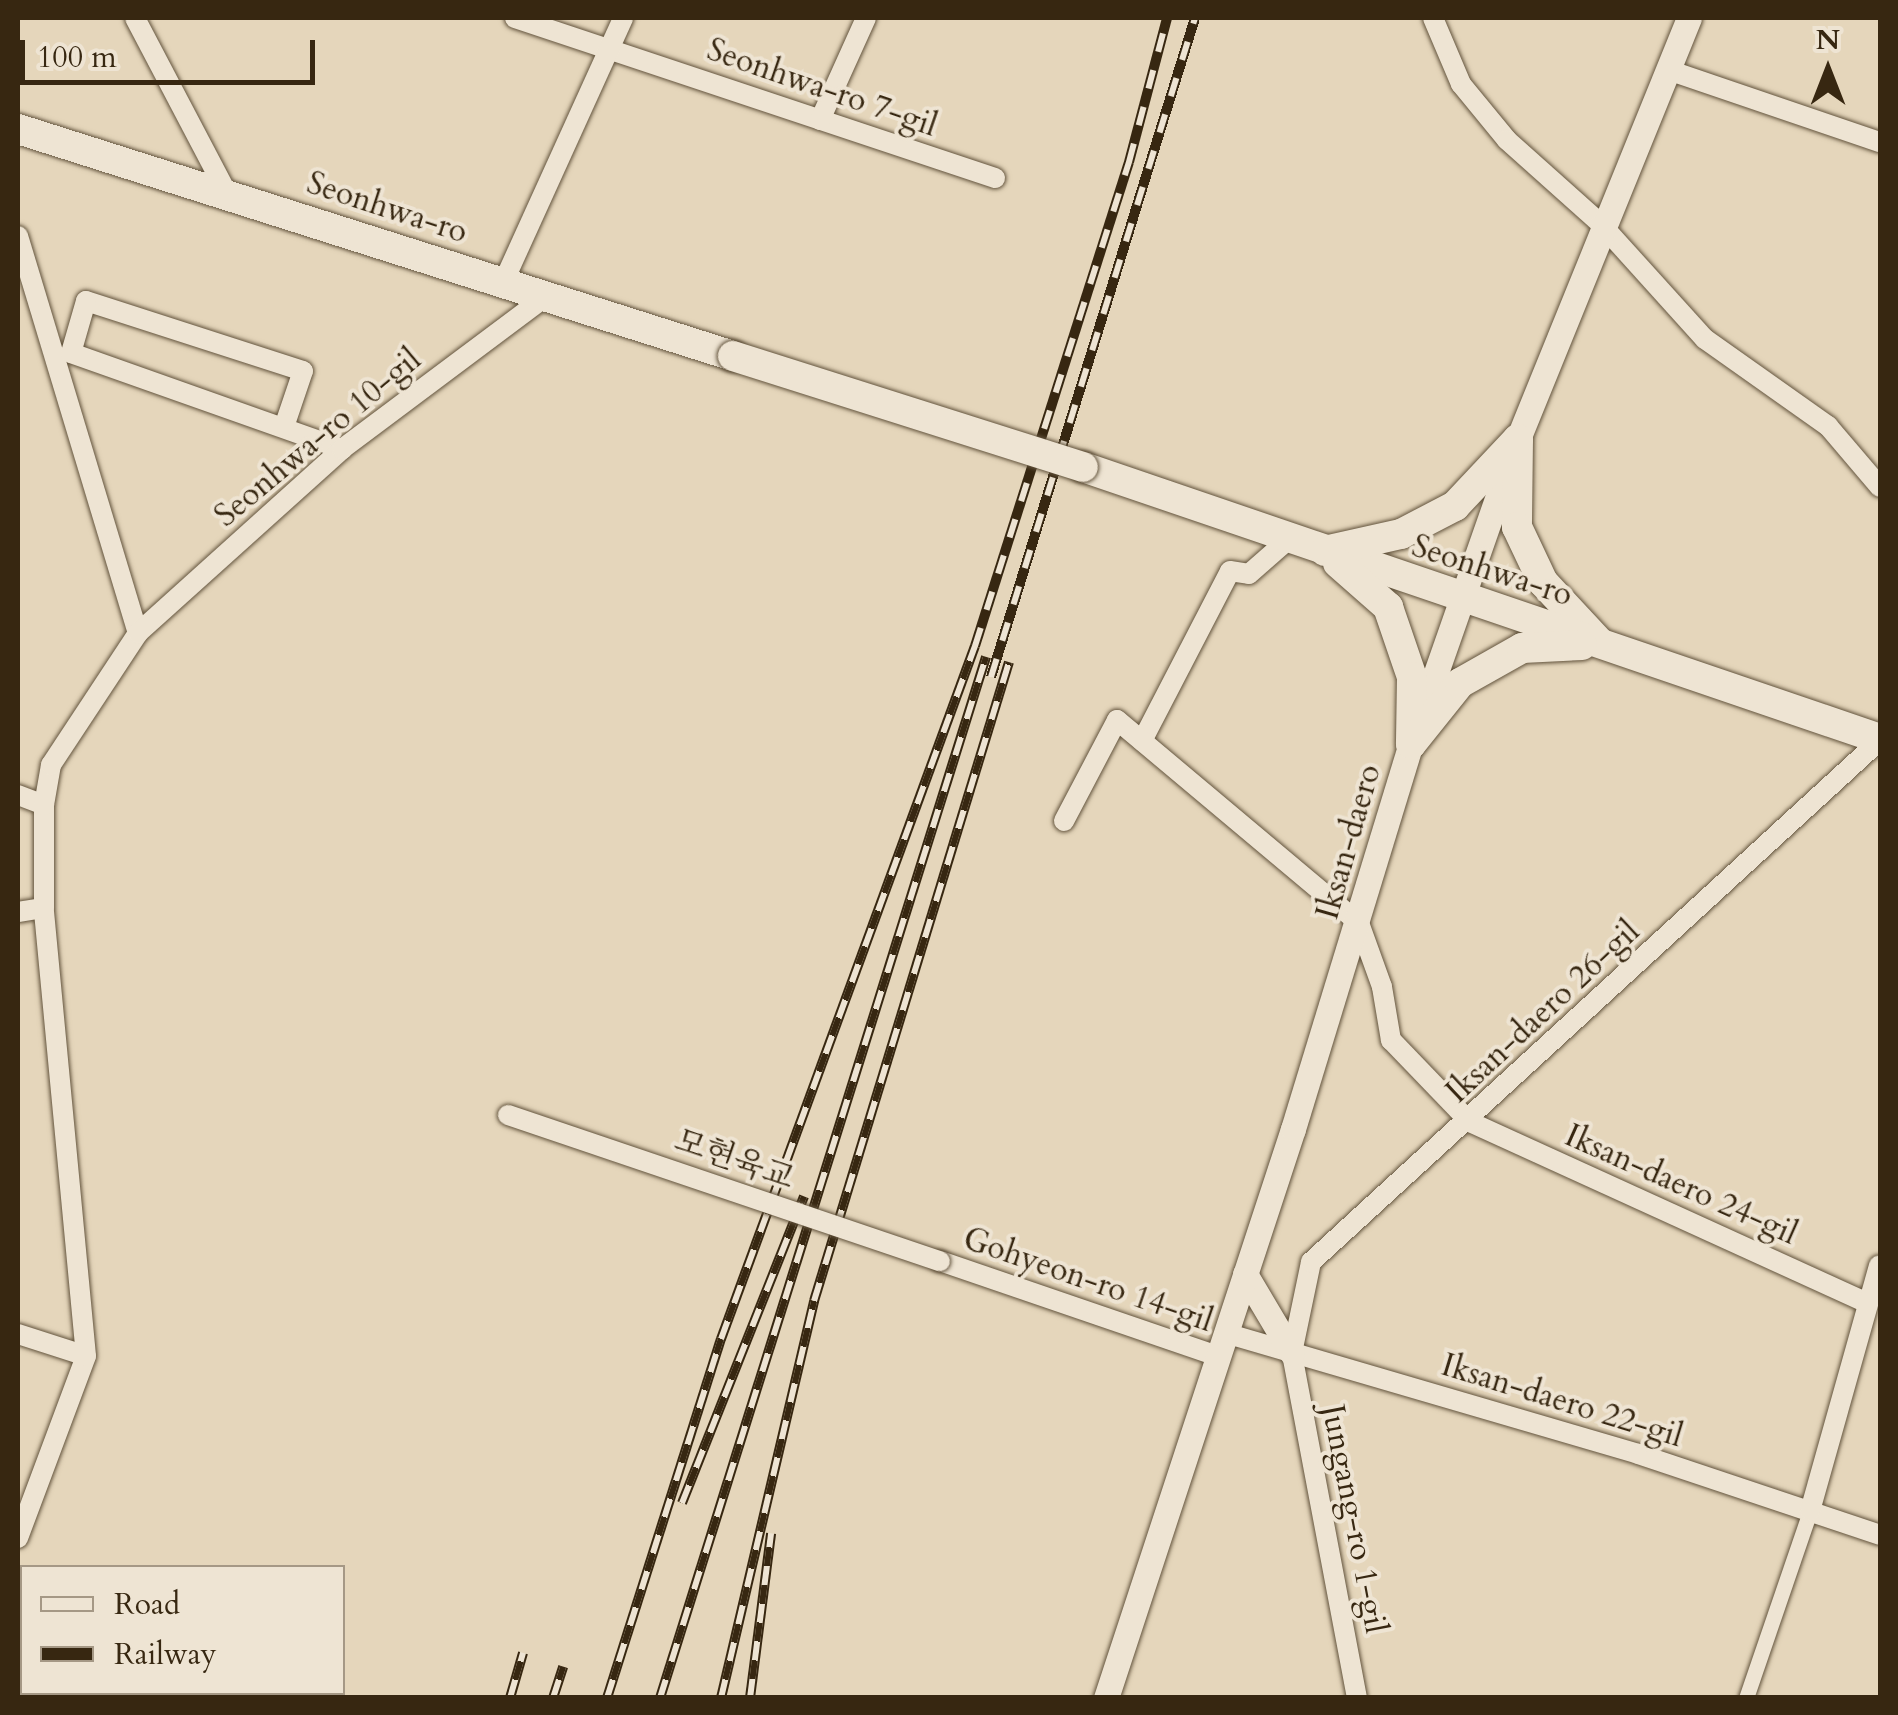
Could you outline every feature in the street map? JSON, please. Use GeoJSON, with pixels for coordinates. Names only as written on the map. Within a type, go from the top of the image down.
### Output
{"type":"FeatureCollection","features":[{"type":"Feature","properties":{"kind":"main road","name":"Seonhwa-ro"},"geometry":{"type":"LineString","coordinates":[[19,136],[227,193],[544,298],[1083,467],[1466,601],[1880,739]]}},
{"type":"Feature","properties":{"kind":"main road"},"geometry":{"type":"LineString","coordinates":[[1325,551],[1401,534],[1455,506],[1518,439]]}},
{"type":"Feature","properties":{"kind":"main road"},"geometry":{"type":"LineString","coordinates":[[1518,439],[1517,526],[1543,582],[1600,644]]}},
{"type":"Feature","properties":{"kind":"main road"},"geometry":{"type":"LineString","coordinates":[[1325,551],[1388,607],[1412,677],[1412,744]]}},
{"type":"Feature","properties":{"kind":"main road"},"geometry":{"type":"LineString","coordinates":[[1412,744],[1460,684],[1522,648],[1600,644]]}},
{"type":"Feature","properties":{"kind":"street"},"geometry":{"type":"LineString","coordinates":[[135,18],[227,193]]}},
{"type":"Feature","properties":{"kind":"street","name":"Seonhwa-ro 7-gil"},"geometry":{"type":"LineString","coordinates":[[516,18],[996,178]]}},
{"type":"Feature","properties":{"kind":"street"},"geometry":{"type":"LineString","coordinates":[[503,283],[622,18]]}},
{"type":"Feature","properties":{"kind":"street"},"geometry":{"type":"LineString","coordinates":[[820,120],[866,18]]}},
{"type":"Feature","properties":{"kind":"street"},"geometry":{"type":"LineString","coordinates":[[1433,18],[1461,84],[1507,140],[1601,224],[1704,338],[1828,426],[1880,487]]}},
{"type":"Feature","properties":{"kind":"street","name":"Iksan-daero"},"geometry":{"type":"LineString","coordinates":[[1106,1698],[1359,924],[1412,744],[1466,601],[1518,439],[1601,224],[1671,71],[1690,18]]}},
{"type":"Feature","properties":{"kind":"street"},"geometry":{"type":"LineString","coordinates":[[1671,71],[1880,142]]}},
{"type":"Feature","properties":{"kind":"street"},"geometry":{"type":"LineString","coordinates":[[18,236],[138,633]]}},
{"type":"Feature","properties":{"kind":"street","name":"Seonhwa-ro 10-gil"},"geometry":{"type":"LineString","coordinates":[[18,1538],[21,1515],[86,1356],[44,908],[44,806],[51,764],[138,633],[342,449],[544,298]]}},
{"type":"Feature","properties":{"kind":"street"},"geometry":{"type":"LineString","coordinates":[[284,427],[302,371],[86,301],[71,353],[342,449]]}},
{"type":"Feature","properties":{"kind":"street"},"geometry":{"type":"LineString","coordinates":[[1142,741],[1230,571],[1249,574],[1289,539]]}},
{"type":"Feature","properties":{"kind":"street"},"geometry":{"type":"LineString","coordinates":[[1064,821],[1117,720],[1359,924],[1382,987],[1391,1040],[1470,1122]]}},
{"type":"Feature","properties":{"kind":"street","name":"Iksan-daero 26-gil"},"geometry":{"type":"LineString","coordinates":[[1292,1352],[1311,1262],[1470,1122],[1880,739]]}},
{"type":"Feature","properties":{"kind":"street"},"geometry":{"type":"LineString","coordinates":[[18,795],[44,806]]}},
{"type":"Feature","properties":{"kind":"street"},"geometry":{"type":"LineString","coordinates":[[18,912],[44,908]]}},
{"type":"Feature","properties":{"kind":"street","name":"모현육교"},"geometry":{"type":"LineString","coordinates":[[508,1115],[940,1261]]}},
{"type":"Feature","properties":{"kind":"street","name":"Iksan-daero 24-gil"},"geometry":{"type":"LineString","coordinates":[[1470,1122],[1868,1303]]}},
{"type":"Feature","properties":{"kind":"street","name":"Gohyeon-ro 14-gil"},"geometry":{"type":"LineString","coordinates":[[940,1261],[1221,1345]]}},
{"type":"Feature","properties":{"kind":"street"},"geometry":{"type":"LineString","coordinates":[[1746,1698],[1810,1511],[1879,1266]]}},
{"type":"Feature","properties":{"kind":"street"},"geometry":{"type":"LineString","coordinates":[[1245,1274],[1292,1352]]}},
{"type":"Feature","properties":{"kind":"street"},"geometry":{"type":"LineString","coordinates":[[18,1334],[86,1356]]}},
{"type":"Feature","properties":{"kind":"street","name":"Iksan-daero 22-gil"},"geometry":{"type":"LineString","coordinates":[[1221,1345],[1292,1352],[1880,1536]]}},
{"type":"Feature","properties":{"kind":"street","name":"Jungang-ro 1-gil"},"geometry":{"type":"LineString","coordinates":[[1292,1352],[1357,1698]]}},
{"type":"Feature","properties":{"kind":"railway"},"geometry":{"type":"LineString","coordinates":[[607,1698],[721,1339],[975,646],[1129,162],[1167,18]]}},
{"type":"Feature","properties":{"kind":"railway"},"geometry":{"type":"LineString","coordinates":[[991,677],[1195,18]]}},
{"type":"Feature","properties":{"kind":"railway"},"geometry":{"type":"LineString","coordinates":[[660,1698],[986,657]]}},
{"type":"Feature","properties":{"kind":"railway"},"geometry":{"type":"LineString","coordinates":[[721,1698],[814,1301],[1009,662]]}},
{"type":"Feature","properties":{"kind":"railway"},"geometry":{"type":"LineString","coordinates":[[682,1503],[804,1196]]}},
{"type":"Feature","properties":{"kind":"railway"},"geometry":{"type":"LineString","coordinates":[[750,1698],[771,1533]]}},
{"type":"Feature","properties":{"kind":"railway"},"geometry":{"type":"LineString","coordinates":[[510,1698],[523,1653]]}},
{"type":"Feature","properties":{"kind":"railway"},"geometry":{"type":"LineString","coordinates":[[553,1698],[563,1667]]}}]}
